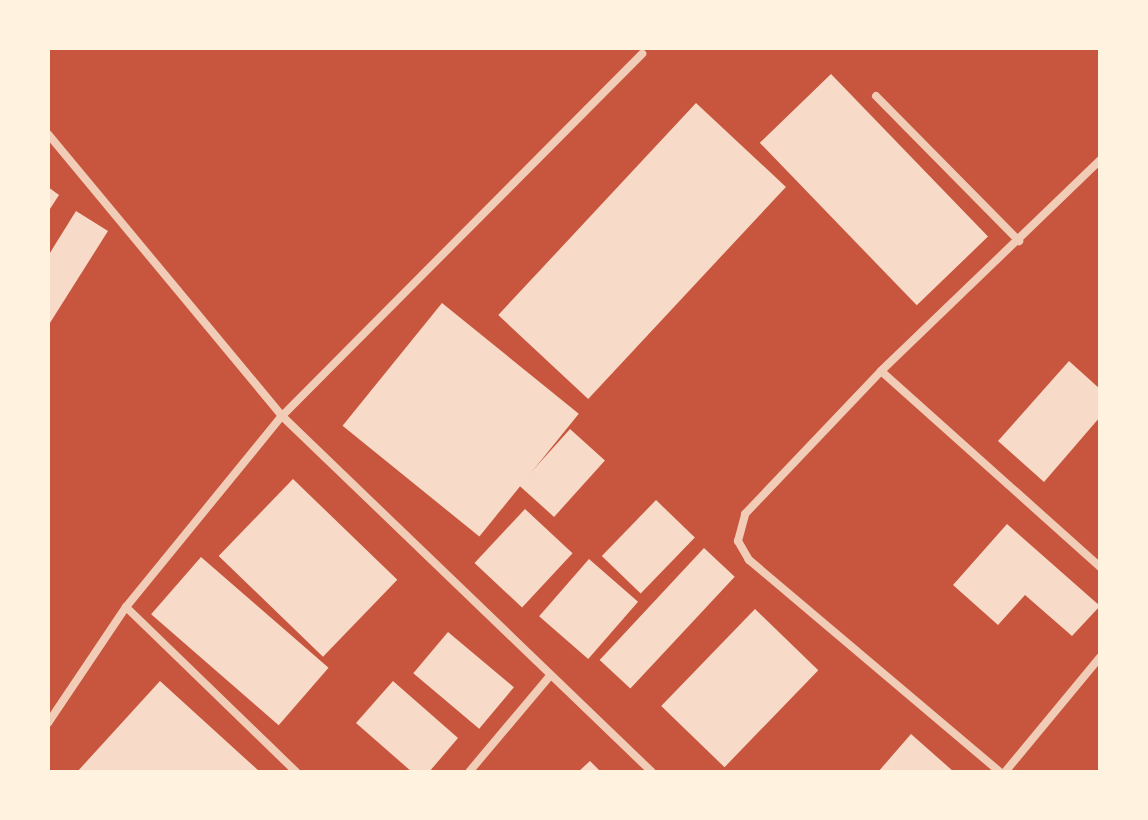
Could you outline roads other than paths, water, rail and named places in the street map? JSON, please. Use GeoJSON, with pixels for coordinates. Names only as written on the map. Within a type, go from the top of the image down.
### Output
{"type":"FeatureCollection","features":[{"type":"Feature","properties":{"kind":"street"},"geometry":{"type":"LineString","coordinates":[[48,723],[126,607],[282,416],[642,54]]}},
{"type":"Feature","properties":{"kind":"street"},"geometry":{"type":"LineString","coordinates":[[876,96],[1019,241]]}},
{"type":"Feature","properties":{"kind":"street"},"geometry":{"type":"LineString","coordinates":[[48,134],[282,416],[549,677],[652,772]]}},
{"type":"Feature","properties":{"kind":"street"},"geometry":{"type":"LineString","coordinates":[[1100,160],[881,371],[745,514],[738,541],[749,560],[1002,772],[1100,657]]}},
{"type":"Feature","properties":{"kind":"street"},"geometry":{"type":"LineString","coordinates":[[881,371],[1100,567]]}},
{"type":"Feature","properties":{"kind":"street"},"geometry":{"type":"LineString","coordinates":[[126,607],[296,772]]}},
{"type":"Feature","properties":{"kind":"street"},"geometry":{"type":"LineString","coordinates":[[469,772],[549,677]]}}]}
